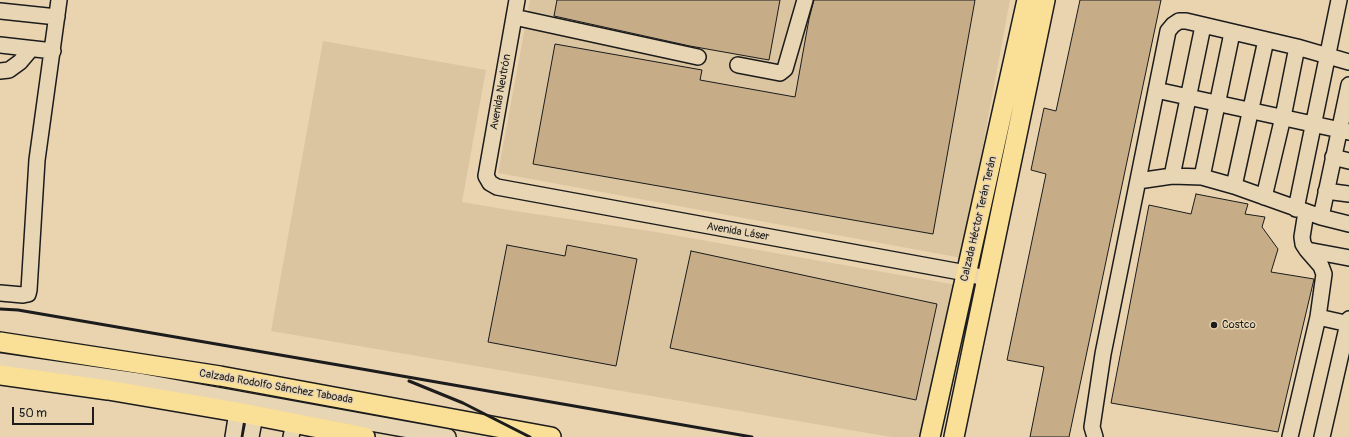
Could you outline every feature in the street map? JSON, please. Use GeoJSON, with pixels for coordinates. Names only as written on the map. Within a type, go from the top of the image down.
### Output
{"type":"FeatureCollection","features":[{"type":"Feature","properties":{"kind":"main road","name":"Calzada Héctor Terán Terán"},"geometry":{"type":"LineString","coordinates":[[930,437],[1027,0]]}},
{"type":"Feature","properties":{"kind":"main road","name":"Calzada Héctor Terán Terán"},"geometry":{"type":"LineString","coordinates":[[954,437],[1045,0]]}},
{"type":"Feature","properties":{"kind":"main road","name":"Calzada Rodolfo Sánchez Taboada"},"geometry":{"type":"LineString","coordinates":[[0,342],[220,376],[550,437]]}},
{"type":"Feature","properties":{"kind":"main road"},"geometry":{"type":"LineString","coordinates":[[0,375],[108,390],[246,414],[292,430],[365,437]]}},
{"type":"Feature","properties":{"kind":"street"},"geometry":{"type":"LineString","coordinates":[[0,293],[23,295],[28,294],[30,290],[38,160],[60,0]]}},
{"type":"Feature","properties":{"kind":"street","name":"Avenida Neutrón"},"geometry":{"type":"LineString","coordinates":[[490,183],[486,176],[517,0]]}},
{"type":"Feature","properties":{"kind":"street"},"geometry":{"type":"LineString","coordinates":[[738,65],[780,73],[785,69],[805,0]]}},
{"type":"Feature","properties":{"kind":"street"},"geometry":{"type":"LineString","coordinates":[[1290,437],[1318,317],[1324,274],[1321,266],[1307,250],[1304,244],[1302,237],[1301,211],[1313,124],[1340,0]]}},
{"type":"Feature","properties":{"kind":"street"},"geometry":{"type":"LineString","coordinates":[[0,11],[57,17]]}},
{"type":"Feature","properties":{"kind":"street"},"geometry":{"type":"LineString","coordinates":[[514,17],[698,57]]}},
{"type":"Feature","properties":{"kind":"street"},"geometry":{"type":"LineString","coordinates":[[1095,437],[1092,428],[1103,354],[1168,31],[1179,21],[1186,21],[1297,47],[1349,62]]}},
{"type":"Feature","properties":{"kind":"street"},"geometry":{"type":"LineString","coordinates":[[1172,176],[1204,26]]}},
{"type":"Feature","properties":{"kind":"street"},"geometry":{"type":"LineString","coordinates":[[1202,177],[1232,33]]}},
{"type":"Feature","properties":{"kind":"street"},"geometry":{"type":"LineString","coordinates":[[1234,186],[1266,40]]}},
{"type":"Feature","properties":{"kind":"street"},"geometry":{"type":"LineString","coordinates":[[0,45],[53,51]]}},
{"type":"Feature","properties":{"kind":"street"},"geometry":{"type":"LineString","coordinates":[[1264,197],[1283,117],[1297,47]]}},
{"type":"Feature","properties":{"kind":"street"},"geometry":{"type":"LineString","coordinates":[[0,72],[9,70],[20,62],[31,48]]}},
{"type":"Feature","properties":{"kind":"street"},"geometry":{"type":"LineString","coordinates":[[1321,217],[1333,157],[1344,131],[1349,85]]}},
{"type":"Feature","properties":{"kind":"street"},"geometry":{"type":"LineString","coordinates":[[1156,90],[1344,131]]}},
{"type":"Feature","properties":{"kind":"street"},"geometry":{"type":"LineString","coordinates":[[1333,157],[1349,161]]}},
{"type":"Feature","properties":{"kind":"street"},"geometry":{"type":"LineString","coordinates":[[1138,181],[1172,176],[1202,177],[1234,186],[1301,211],[1349,224]]}},
{"type":"Feature","properties":{"kind":"street","name":"Avenida Láser"},"geometry":{"type":"LineString","coordinates":[[490,183],[497,188],[987,279]]}},
{"type":"Feature","properties":{"kind":"street"},"geometry":{"type":"LineString","coordinates":[[1326,191],[1349,194]]}},
{"type":"Feature","properties":{"kind":"street"},"geometry":{"type":"LineString","coordinates":[[1307,250],[1349,258]]}},
{"type":"Feature","properties":{"kind":"street"},"geometry":{"type":"LineString","coordinates":[[1318,317],[1349,322],[1322,437]]}},
{"type":"Feature","properties":{"kind":"street"},"geometry":{"type":"LineString","coordinates":[[0,361],[138,381],[448,437]]}},
{"type":"Feature","properties":{"kind":"street"},"geometry":{"type":"LineString","coordinates":[[233,437],[246,414]]}},
{"type":"Feature","properties":{"kind":"street"},"geometry":{"type":"LineString","coordinates":[[246,414],[251,437]]}},
{"type":"Feature","properties":{"kind":"shaded area"},"geometry":{"type":"Polygon","coordinates":[[[530,0],[1010,0],[962,258],[498,173],[530,0]]]}},
{"type":"Feature","properties":{"kind":"shaded area"},"geometry":{"type":"Polygon","coordinates":[[[323,41],[486,70],[462,202],[656,232],[957,285],[923,437],[891,437],[271,331],[323,41]]]}},
{"type":"Feature","properties":{"kind":"building"},"geometry":{"type":"Polygon","coordinates":[[[557,0],[780,0],[769,60],[690,46],[554,16],[557,0]]]}},
{"type":"Feature","properties":{"kind":"building"},"geometry":{"type":"Polygon","coordinates":[[[814,0],[975,0],[933,234],[533,164],[555,44],[702,70],[700,80],[795,97],[809,19],[814,0]]]}},
{"type":"Feature","properties":{"kind":"building"},"geometry":{"type":"Polygon","coordinates":[[[1080,0],[1161,0],[1069,437],[1030,437],[1044,367],[1007,360],[1046,174],[1031,170],[1044,108],[1056,111],[1080,0]]]}},
{"type":"Feature","properties":{"kind":"building","name":"Costco"},"geometry":{"type":"Polygon","coordinates":[[[1196,194],[1248,204],[1245,214],[1265,217],[1262,227],[1278,249],[1271,272],[1314,279],[1278,432],[1111,403],[1149,205],[1191,214],[1196,194]]]}},
{"type":"Feature","properties":{"kind":"building"},"geometry":{"type":"Polygon","coordinates":[[[507,245],[565,256],[567,245],[637,259],[616,366],[488,342],[507,245]]]}},
{"type":"Feature","properties":{"kind":"building"},"geometry":{"type":"Polygon","coordinates":[[[691,251],[937,304],[916,400],[670,348],[691,251]]]}},
{"type":"Feature","properties":{"kind":"railway"},"geometry":{"type":"LineString","coordinates":[[0,309],[18,310],[752,437]]}},
{"type":"Feature","properties":{"kind":"railway"},"geometry":{"type":"LineString","coordinates":[[409,381],[463,403],[530,437]]}},
{"type":"Feature","properties":{"kind":"place","name":"Costco"},"geometry":{"type":"Point","coordinates":[1214,325]}}]}
